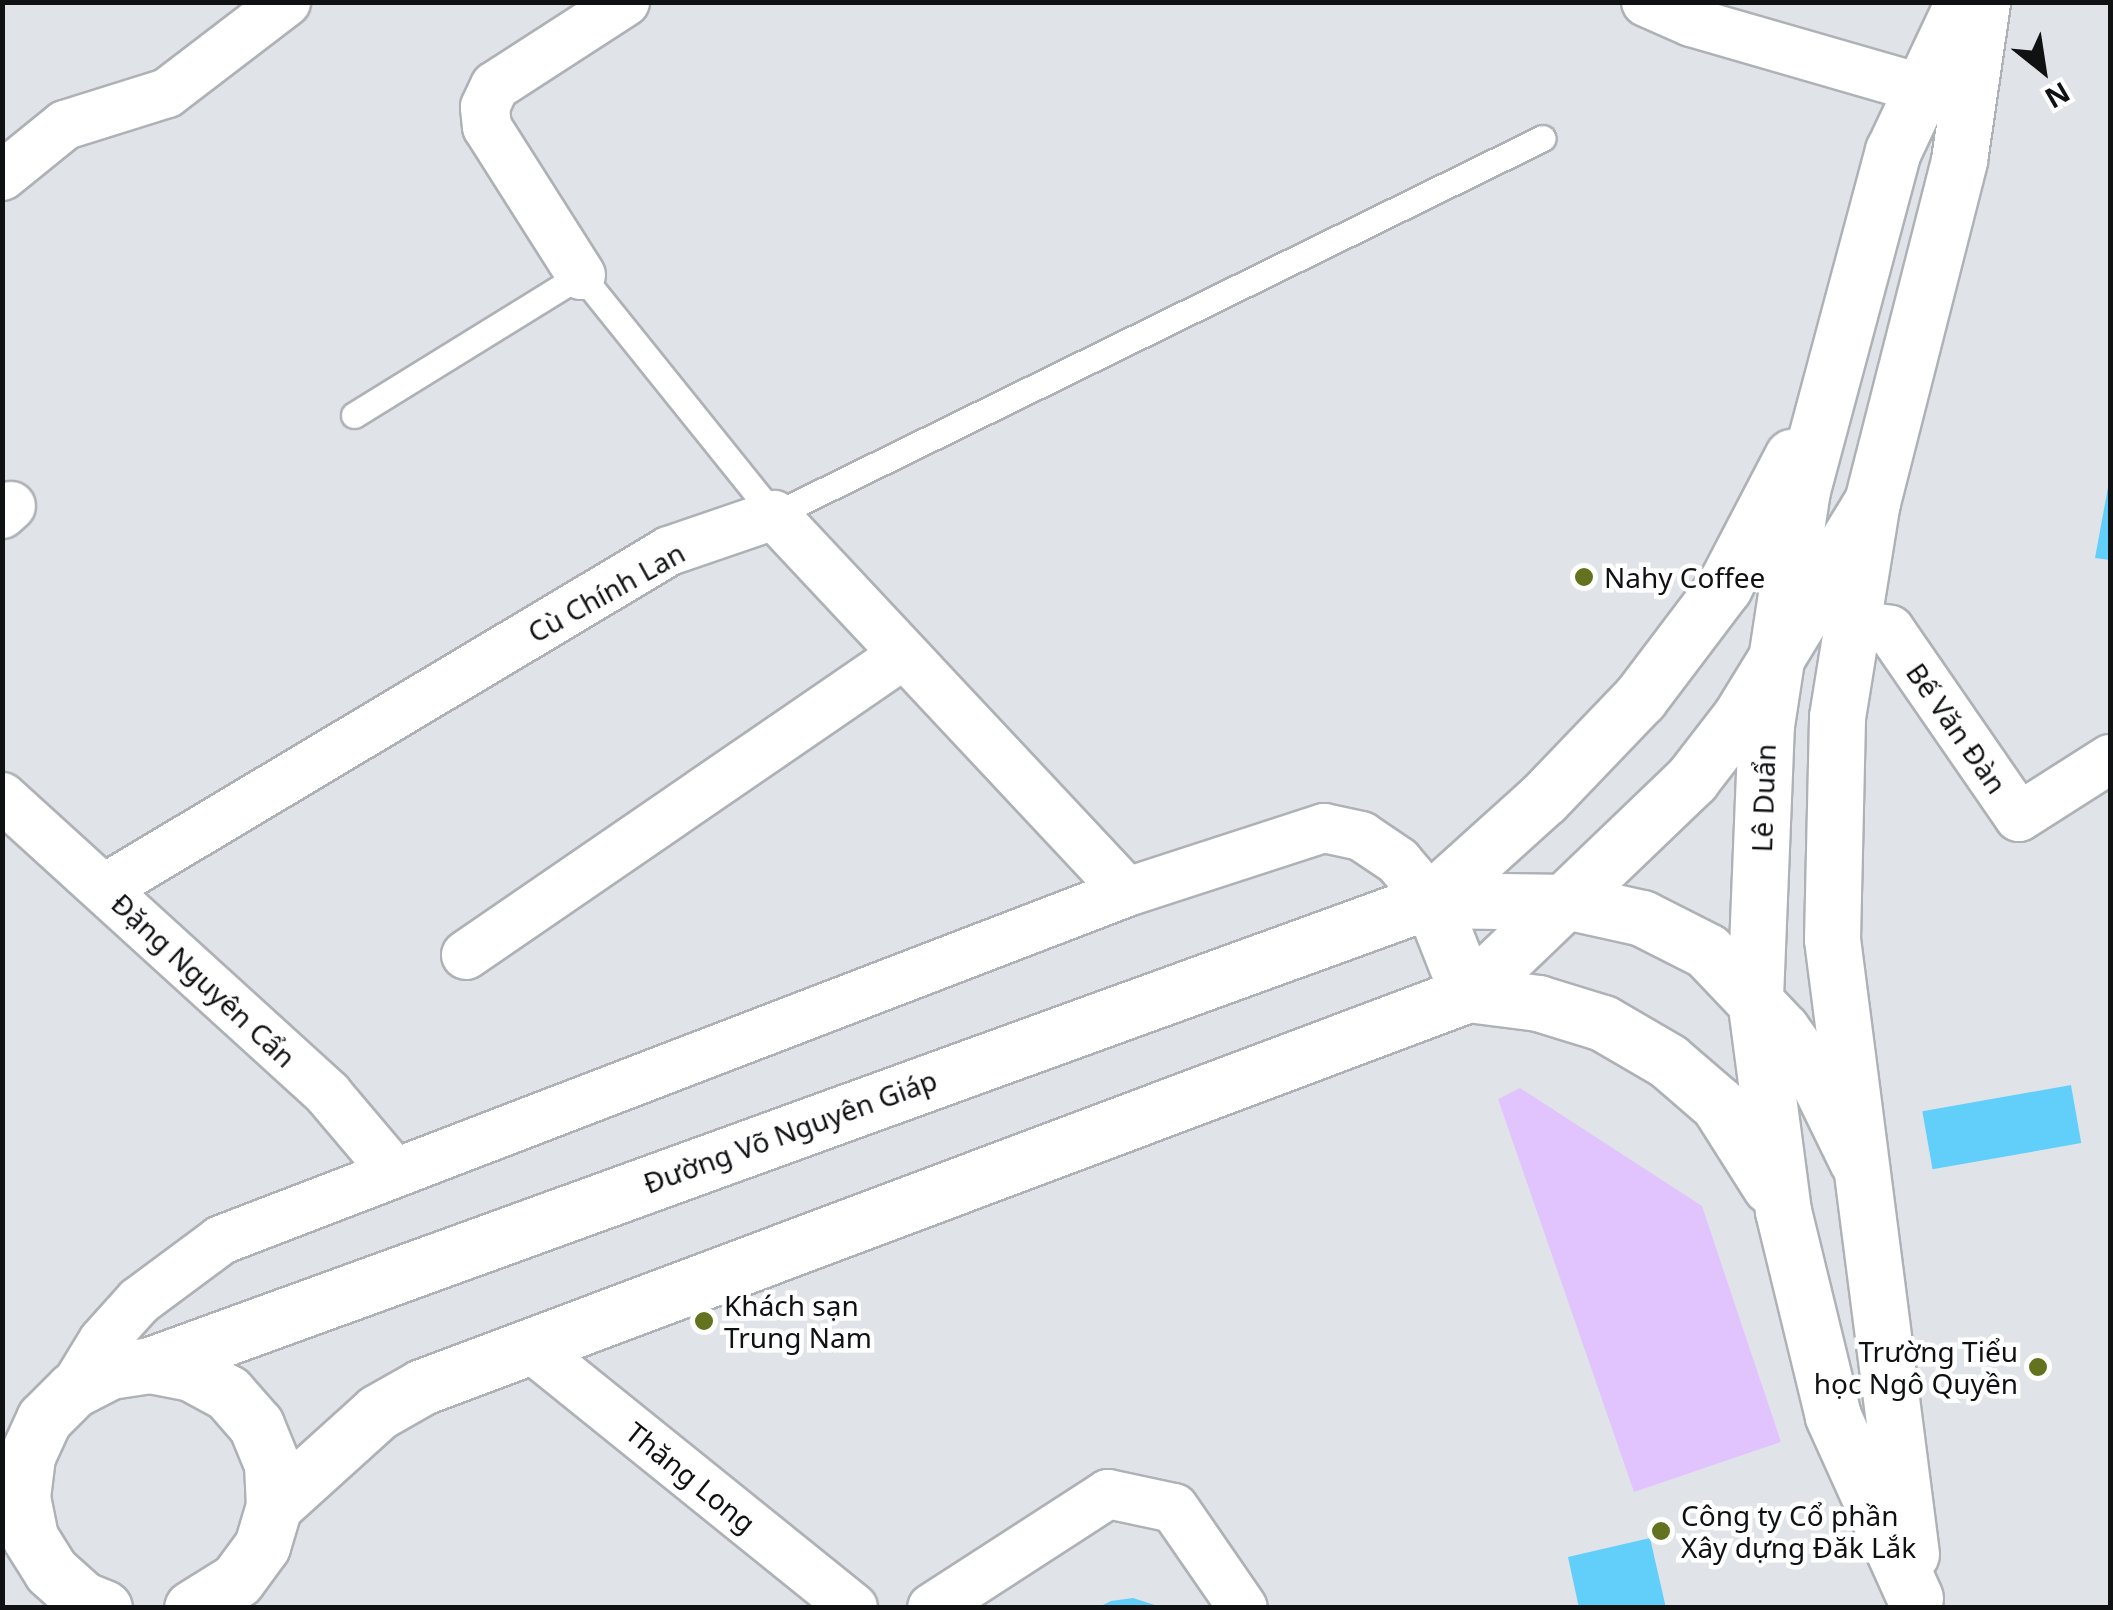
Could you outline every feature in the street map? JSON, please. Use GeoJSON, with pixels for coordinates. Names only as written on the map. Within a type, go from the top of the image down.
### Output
{"type":"FeatureCollection","features":[{"type":"Feature","properties":{"kind":"main road","name":"Lê Duẩn"},"geometry":{"type":"LineString","coordinates":[[1916,1603],[1833,1416],[1783,1210],[1755,996],[1766,725],[1802,490],[1893,151],[1964,2]]}},
{"type":"Feature","properties":{"kind":"main road","name":"Lê Duẩn"},"geometry":{"type":"LineString","coordinates":[[1916,1603],[1896,1402],[1857,1162],[1832,939],[1836,717],[1872,502],[1959,160],[1982,2]]}},
{"type":"Feature","properties":{"kind":"main road"},"geometry":{"type":"LineString","coordinates":[[1431,900],[1544,798],[1640,698],[1724,587],[1832,380]]}},
{"type":"Feature","properties":{"kind":"main road"},"geometry":{"type":"LineString","coordinates":[[274,1506],[378,1412],[422,1387],[1468,994],[1570,902],[1692,778],[1740,717],[1778,649],[1872,502]]}},
{"type":"Feature","properties":{"kind":"main road"},"geometry":{"type":"LineString","coordinates":[[1431,900],[1570,902],[1642,918],[1707,951],[1755,996],[1818,1081],[1857,1162]]}},
{"type":"Feature","properties":{"kind":"main road"},"geometry":{"type":"LineString","coordinates":[[1431,900],[1468,994]]}},
{"type":"Feature","properties":{"kind":"main road","name":"Đường Võ Nguyên Giáp"},"geometry":{"type":"LineString","coordinates":[[74,1390],[110,1371],[150,1365],[1431,900]]}},
{"type":"Feature","properties":{"kind":"main road"},"geometry":{"type":"LineString","coordinates":[[1468,994],[1538,1003],[1602,1023],[1668,1062],[1718,1104],[1752,1149],[1783,1210]]}},
{"type":"Feature","properties":{"kind":"main road"},"geometry":{"type":"LineString","coordinates":[[150,1365],[192,1372],[228,1393],[256,1424],[272,1464],[274,1506],[262,1546],[237,1580],[192,1608]]}},
{"type":"Feature","properties":{"kind":"main road"},"geometry":{"type":"LineString","coordinates":[[2,1426],[74,1390]]}},
{"type":"Feature","properties":{"kind":"main road"},"geometry":{"type":"LineString","coordinates":[[74,1390],[38,1432],[27,1456],[22,1496],[30,1536],[26,1572],[104,1608]]}},
{"type":"Feature","properties":{"kind":"street"},"geometry":{"type":"LineString","coordinates":[[2,176],[65,124],[167,93],[286,2]]}},
{"type":"Feature","properties":{"kind":"street"},"geometry":{"type":"LineString","coordinates":[[582,275],[487,127],[485,106],[494,86],[624,2]]}},
{"type":"Feature","properties":{"kind":"street"},"geometry":{"type":"LineString","coordinates":[[1646,2],[1690,22],[1922,89]]}},
{"type":"Feature","properties":{"kind":"street"},"geometry":{"type":"LineString","coordinates":[[774,515],[1127,892]]}},
{"type":"Feature","properties":{"kind":"street","name":"Cù Chính Lan"},"geometry":{"type":"LineString","coordinates":[[104,888],[669,551],[774,515]]}},
{"type":"Feature","properties":{"kind":"street","name":"Bế Văn Đàn"},"geometry":{"type":"LineString","coordinates":[[1852,625],[1890,630],[2019,818],[2110,759]]}},
{"type":"Feature","properties":{"kind":"street"},"geometry":{"type":"LineString","coordinates":[[466,955],[903,655]]}},
{"type":"Feature","properties":{"kind":"street","name":"Đặng Nguyên Cẩn"},"geometry":{"type":"LineString","coordinates":[[2,797],[328,1094],[394,1172]]}},
{"type":"Feature","properties":{"kind":"street"},"geometry":{"type":"LineString","coordinates":[[74,1390],[102,1341],[176,1268],[222,1240],[1127,892],[1324,828],[1361,836],[1398,861],[1431,900]]}},
{"type":"Feature","properties":{"kind":"street","name":"Thăng Long"},"geometry":{"type":"LineString","coordinates":[[530,1347],[852,1608]]}},
{"type":"Feature","properties":{"kind":"street"},"geometry":{"type":"LineString","coordinates":[[932,1608],[1108,1494],[1174,1508],[1243,1608]]}},
{"type":"Feature","properties":{"kind":"lane"},"geometry":{"type":"LineString","coordinates":[[354,415],[582,275],[774,515],[1543,138]]}},
{"type":"Feature","properties":{"kind":"shaded area"},"geometry":{"type":"Polygon","coordinates":[[[1520,1088],[1702,1206],[1781,1442],[1634,1492],[1498,1099],[1520,1088]]]}},
{"type":"Feature","properties":{"kind":"building"},"geometry":{"type":"Polygon","coordinates":[[[2110,482],[2110,560],[2095,558],[2110,482]]]}},
{"type":"Feature","properties":{"kind":"building"},"geometry":{"type":"Polygon","coordinates":[[[2071,1085],[2081,1143],[1933,1169],[1922,1111],[2071,1085]]]}},
{"type":"Feature","properties":{"kind":"building"},"geometry":{"type":"Polygon","coordinates":[[[1650,1538],[1666,1608],[1579,1608],[1568,1557],[1650,1538]]]}},
{"type":"Feature","properties":{"kind":"building"},"geometry":{"type":"Polygon","coordinates":[[[1133,1598],[1164,1608],[1097,1608],[1111,1601],[1133,1598]]]}},
{"type":"Feature","properties":{"kind":"place","name":"Nahy Coffee"},"geometry":{"type":"Point","coordinates":[1584,577]}},
{"type":"Feature","properties":{"kind":"place","name":"Khách sạn Trung Nam"},"geometry":{"type":"Point","coordinates":[704,1321]}},
{"type":"Feature","properties":{"kind":"place","name":"Trường Tiểu học Ngô Quyền"},"geometry":{"type":"Point","coordinates":[2038,1367]}},
{"type":"Feature","properties":{"kind":"place","name":"Công ty Cổ phần Xây dựng Đăk Lắk"},"geometry":{"type":"Point","coordinates":[1661,1531]}}]}
